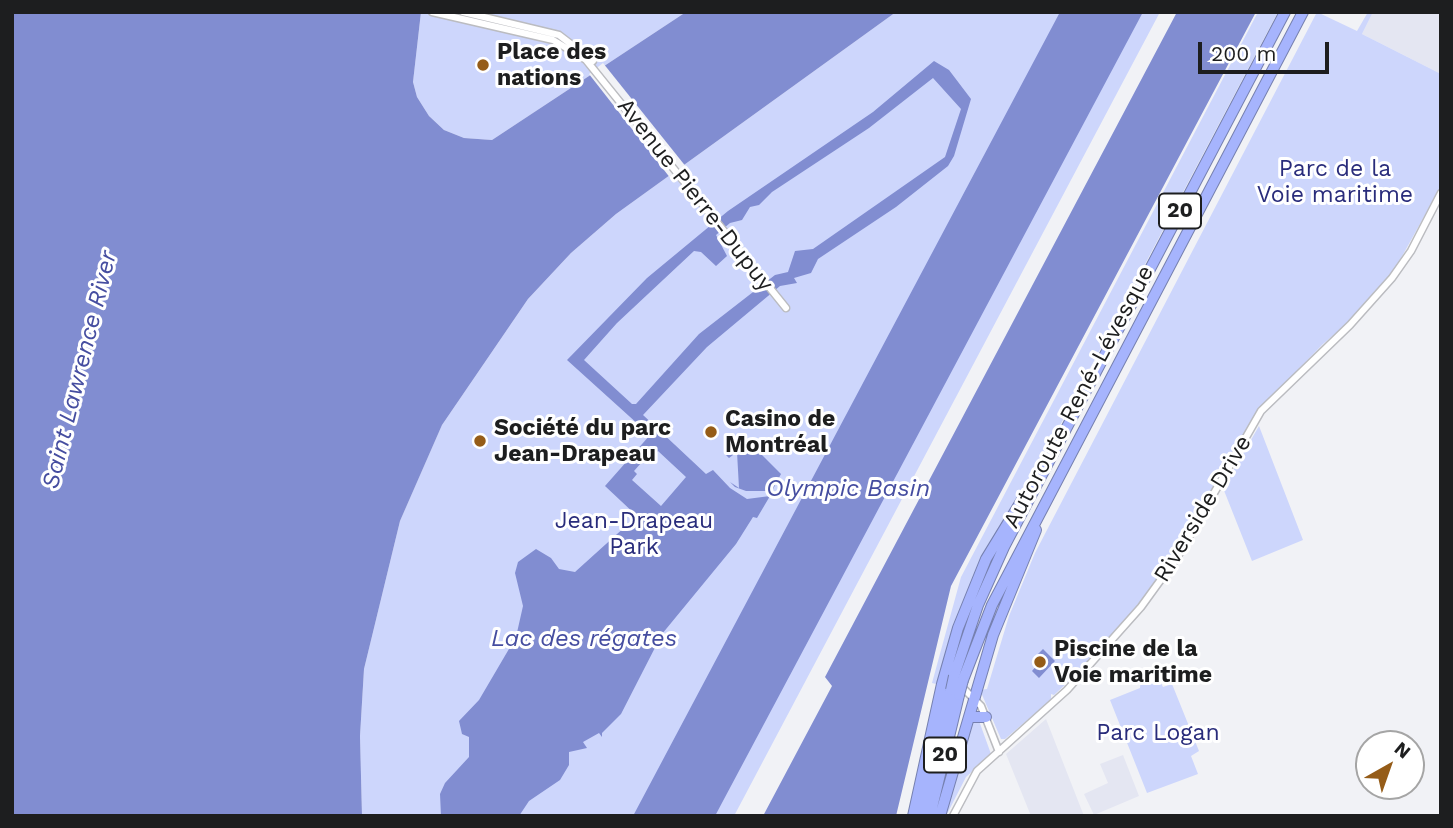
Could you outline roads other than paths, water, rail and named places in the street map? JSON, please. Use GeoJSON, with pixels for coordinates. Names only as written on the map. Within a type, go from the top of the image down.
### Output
{"type":"FeatureCollection","features":[{"type":"Feature","properties":{"kind":"highway","name":"Autoroute René-Lévesque"},"geometry":{"type":"LineString","coordinates":[[930,816],[955,692],[954,678],[990,576],[1284,12]]}},
{"type":"Feature","properties":{"kind":"highway","name":"Autoroute René-Lévesque"},"geometry":{"type":"LineString","coordinates":[[954,678],[1303,12]]}},
{"type":"Feature","properties":{"kind":"highway"},"geometry":{"type":"LineString","coordinates":[[940,816],[993,635],[1050,493]]}},
{"type":"Feature","properties":{"kind":"highway"},"geometry":{"type":"LineString","coordinates":[[913,816],[954,678]]}},
{"type":"Feature","properties":{"kind":"highway","name":"Autoroute René-Lévesque"},"geometry":{"type":"LineString","coordinates":[[920,816],[955,692]]}},
{"type":"Feature","properties":{"kind":"highway"},"geometry":{"type":"LineString","coordinates":[[969,717],[986,717]]}},
{"type":"Feature","properties":{"kind":"street"},"geometry":{"type":"LineString","coordinates":[[432,12],[554,40],[579,54],[606,80]]}},
{"type":"Feature","properties":{"kind":"street"},"geometry":{"type":"LineString","coordinates":[[463,12],[559,35],[585,52],[606,80]]}},
{"type":"Feature","properties":{"kind":"street","name":"Avenue Pierre-Dupuy"},"geometry":{"type":"LineString","coordinates":[[606,80],[786,308]]}},
{"type":"Feature","properties":{"kind":"street","name":"Riverside Drive"},"geometry":{"type":"LineString","coordinates":[[953,816],[970,780],[1067,691],[1139,610],[1178,556],[1261,411],[1387,284],[1410,254],[1441,193]]}},
{"type":"Feature","properties":{"kind":"street"},"geometry":{"type":"LineString","coordinates":[[954,678],[975,698],[986,717],[999,751]]}},
{"type":"Feature","properties":{"kind":"water","name":"Saint Lawrence River"},"geometry":{"type":"Polygon","coordinates":[[[12,12],[421,12],[413,82],[417,97],[429,116],[444,130],[464,138],[492,140],[686,12],[896,12],[616,214],[571,253],[528,299],[442,425],[400,521],[364,669],[360,736],[362,816],[12,816],[12,12]]]}},
{"type":"Feature","properties":{"kind":"water","name":"Olympic Basin"},"geometry":{"type":"Polygon","coordinates":[[[1060,12],[1143,12],[715,816],[633,816],[1060,12]]]}},
{"type":"Feature","properties":{"kind":"water"},"geometry":{"type":"Polygon","coordinates":[[[1177,12],[1256,12],[951,586],[896,816],[763,816],[832,686],[825,677],[1177,12]]]}},
{"type":"Feature","properties":{"kind":"water","name":"Lac des régates"},"geometry":{"type":"Polygon","coordinates":[[[934,61],[949,70],[971,99],[954,156],[948,166],[896,207],[818,259],[811,273],[794,278],[797,283],[780,286],[707,347],[643,415],[706,474],[713,470],[730,488],[747,499],[770,496],[757,518],[753,517],[736,544],[662,634],[621,714],[602,733],[602,737],[599,733],[583,742],[587,748],[569,752],[569,765],[560,780],[529,801],[519,816],[441,816],[440,794],[445,783],[469,757],[469,737],[462,734],[459,721],[479,700],[516,637],[523,606],[515,573],[518,562],[536,549],[551,558],[559,569],[575,572],[637,516],[605,486],[650,435],[567,360],[647,278],[728,211],[873,112],[934,61]],[[933,78],[869,128],[772,192],[759,205],[750,207],[742,220],[730,223],[716,235],[727,256],[716,266],[701,252],[694,251],[617,323],[584,360],[632,404],[636,404],[699,334],[775,275],[788,272],[795,251],[813,249],[945,157],[961,109],[933,78]],[[658,451],[653,457],[649,454],[634,471],[637,474],[632,480],[661,506],[686,477],[658,451]]]}},
{"type":"Feature","properties":{"kind":"water"},"geometry":{"type":"Polygon","coordinates":[[[740,433],[781,474],[772,491],[746,491],[735,487],[730,482],[739,488],[737,452],[729,458],[726,455],[737,444],[740,433]]]}},
{"type":"Feature","properties":{"kind":"water"},"geometry":{"type":"Polygon","coordinates":[[[1043,649],[1055,661],[1039,678],[1032,671],[1037,665],[1032,660],[1043,649]]]}},
{"type":"Feature","properties":{"kind":"place","name":"Place des nations"},"geometry":{"type":"Point","coordinates":[483,65]}},
{"type":"Feature","properties":{"kind":"place","name":"Casino de Montréal"},"geometry":{"type":"Point","coordinates":[711,432]}},
{"type":"Feature","properties":{"kind":"place","name":"Société du parc Jean-Drapeau"},"geometry":{"type":"Point","coordinates":[480,441]}},
{"type":"Feature","properties":{"kind":"place","name":"Piscine de la Voie maritime"},"geometry":{"type":"Point","coordinates":[1040,662]}},
{"type":"Feature","properties":{"kind":"park label","name":"Parc de la Voie maritime"},"geometry":{"type":"Point","coordinates":[1335,182]}},
{"type":"Feature","properties":{"kind":"park label","name":"Jean-Drapeau Park"},"geometry":{"type":"Point","coordinates":[634,534]}},
{"type":"Feature","properties":{"kind":"park label","name":"Parc Logan"},"geometry":{"type":"Point","coordinates":[1158,733]}}]}
